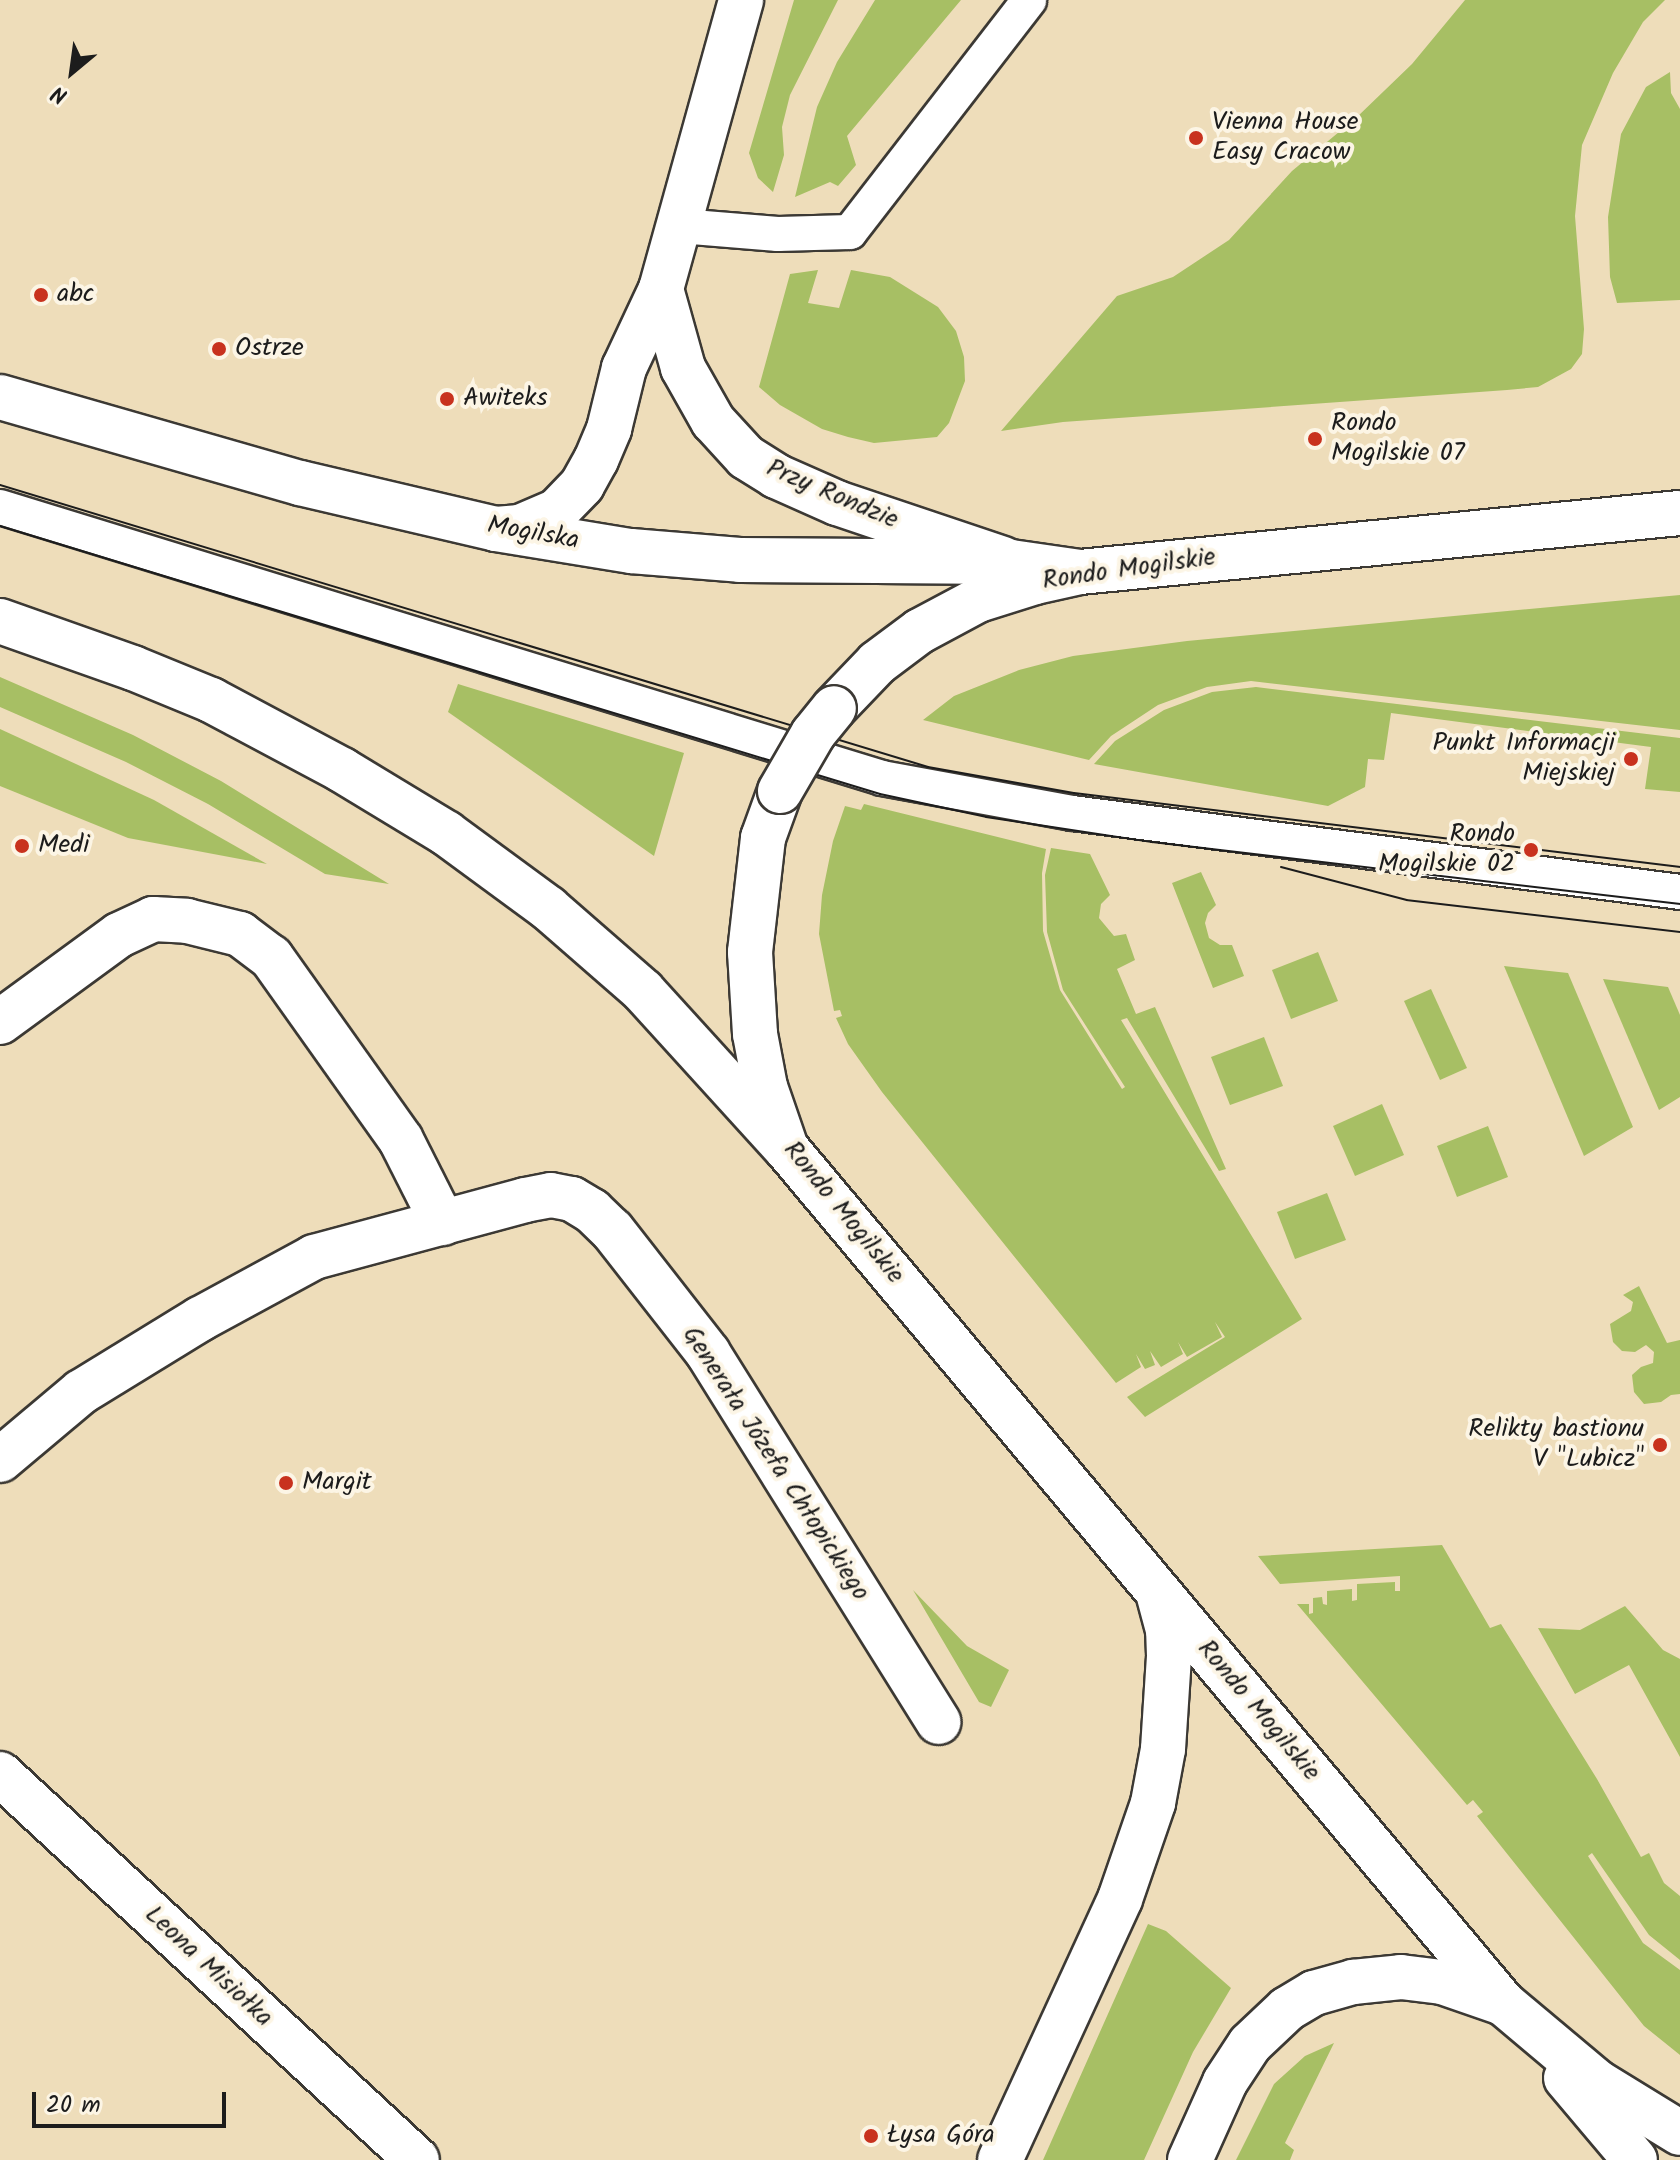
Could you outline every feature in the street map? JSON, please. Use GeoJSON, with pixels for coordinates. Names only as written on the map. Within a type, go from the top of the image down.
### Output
{"type":"FeatureCollection","features":[{"type":"Feature","properties":{"kind":"main road"},"geometry":{"type":"LineString","coordinates":[[496,529],[520,527],[557,511],[582,485],[609,429],[624,368],[661,289],[741,0]]}},
{"type":"Feature","properties":{"kind":"main road","name":"Przy Rondzie"},"geometry":{"type":"LineString","coordinates":[[661,289],[683,368],[713,421],[746,457],[776,476],[837,503],[1011,562]]}},
{"type":"Feature","properties":{"kind":"main road","name":"Mogilska"},"geometry":{"type":"LineString","coordinates":[[0,397],[300,483],[496,529],[631,551],[740,560],[1011,562],[1080,572]]}},
{"type":"Feature","properties":{"kind":"main road","name":"Rondo Mogilskie"},"geometry":{"type":"LineString","coordinates":[[1680,513],[1080,572],[978,600],[946,616],[877,663],[834,708],[807,743],[780,791],[763,838],[750,952],[757,1048],[765,1087],[786,1148],[1503,2003],[1597,2082],[1680,2133]]}},
{"type":"Feature","properties":{"kind":"main road"},"geometry":{"type":"LineString","coordinates":[[0,621],[211,700],[342,770],[446,833],[548,908],[643,991],[786,1148]]}},
{"type":"Feature","properties":{"kind":"main road"},"geometry":{"type":"LineString","coordinates":[[0,1022],[119,935],[153,919],[187,921],[240,934],[271,957],[401,1140],[443,1223]]}},
{"type":"Feature","properties":{"kind":"main road","name":"Generała Józefa Chłopickiego"},"geometry":{"type":"LineString","coordinates":[[0,1460],[81,1392],[200,1319],[296,1266],[333,1252],[551,1195],[572,1199],[592,1211],[612,1230],[708,1353],[939,1722]]}},
{"type":"Feature","properties":{"kind":"main road"},"geometry":{"type":"LineString","coordinates":[[1000,2160],[1120,1899],[1145,1832],[1163,1749],[1169,1656],[1168,1630],[1158,1592]]}},
{"type":"Feature","properties":{"kind":"main road","name":"Leona Misiołka"},"geometry":{"type":"LineString","coordinates":[[0,1774],[417,2160]]}},
{"type":"Feature","properties":{"kind":"main road"},"geometry":{"type":"LineString","coordinates":[[1190,2160],[1236,2063],[1275,2020],[1314,1993],[1376,1978],[1442,1982],[1503,2003],[1635,2160]]}},
{"type":"Feature","properties":{"kind":"lane"},"geometry":{"type":"LineString","coordinates":[[680,226],[778,234],[850,232],[1029,0]]}},
{"type":"Feature","properties":{"kind":"lane"},"geometry":{"type":"LineString","coordinates":[[0,507],[882,778],[1072,813],[1680,892]]}},
{"type":"Feature","properties":{"kind":"green space"},"geometry":{"type":"Polygon","coordinates":[[[794,0],[838,0],[790,95],[782,127],[784,155],[773,192],[758,178],[749,153],[794,0]]]}},
{"type":"Feature","properties":{"kind":"green space"},"geometry":{"type":"Polygon","coordinates":[[[875,0],[961,0],[847,136],[856,165],[838,186],[830,182],[795,197],[817,107],[837,62],[875,0]]]}},
{"type":"Feature","properties":{"kind":"green space"},"geometry":{"type":"Polygon","coordinates":[[[1465,0],[1665,0],[1643,22],[1613,73],[1582,145],[1575,216],[1584,329],[1582,354],[1571,369],[1538,387],[1063,422],[1001,431],[1117,296],[1173,277],[1229,240],[1292,171],[1357,117],[1412,64],[1465,0]]]}},
{"type":"Feature","properties":{"kind":"green space"},"geometry":{"type":"Polygon","coordinates":[[[1670,72],[1671,93],[1680,109],[1680,300],[1617,303],[1610,277],[1608,217],[1621,134],[1646,87],[1670,72]]]}},
{"type":"Feature","properties":{"kind":"green space"},"geometry":{"type":"Polygon","coordinates":[[[818,270],[808,303],[839,308],[851,270],[890,277],[938,307],[956,331],[964,357],[965,381],[949,423],[937,437],[874,443],[848,437],[822,429],[780,405],[759,387],[790,274],[818,270]]]}},
{"type":"Feature","properties":{"kind":"green space"},"geometry":{"type":"Polygon","coordinates":[[[1680,595],[1680,730],[1251,681],[1207,687],[1158,705],[1111,736],[1089,760],[923,720],[954,696],[1019,670],[1073,656],[1187,641],[1680,595]]]}},
{"type":"Feature","properties":{"kind":"green space"},"geometry":{"type":"Polygon","coordinates":[[[0,677],[133,735],[221,781],[389,884],[325,874],[208,804],[126,762],[0,707],[0,677]]]}},
{"type":"Feature","properties":{"kind":"green space"},"geometry":{"type":"Polygon","coordinates":[[[458,684],[684,753],[654,856],[448,712],[458,684]]]}},
{"type":"Feature","properties":{"kind":"green space"},"geometry":{"type":"Polygon","coordinates":[[[1256,687],[1680,738],[1680,792],[1645,789],[1651,747],[1391,713],[1384,760],[1368,759],[1365,787],[1328,806],[1094,764],[1115,741],[1164,710],[1212,692],[1256,687]]]}},
{"type":"Feature","properties":{"kind":"green space"},"geometry":{"type":"Polygon","coordinates":[[[0,729],[154,800],[267,864],[128,838],[0,786],[0,729]]]}},
{"type":"Feature","properties":{"kind":"green space"},"geometry":{"type":"Polygon","coordinates":[[[864,804],[1046,849],[1042,873],[1043,931],[1060,990],[1122,1089],[1125,1087],[1063,990],[1047,932],[1045,875],[1051,848],[1090,854],[1110,895],[1101,904],[1099,918],[1114,936],[1126,934],[1135,960],[1117,969],[1136,1014],[1155,1007],[1226,1169],[1219,1171],[1127,1018],[1121,1020],[1302,1319],[1145,1417],[1127,1397],[1225,1337],[1215,1322],[1222,1337],[1187,1357],[1178,1342],[1183,1354],[1161,1367],[1150,1351],[1155,1365],[1145,1369],[1136,1354],[1141,1367],[1116,1383],[882,1092],[848,1044],[836,1018],[842,1016],[840,1010],[834,1011],[819,934],[822,895],[833,841],[845,806],[861,810],[864,804]]]}},
{"type":"Feature","properties":{"kind":"green space"},"geometry":{"type":"Polygon","coordinates":[[[1201,872],[1216,905],[1208,913],[1205,923],[1209,938],[1220,945],[1232,945],[1244,976],[1213,988],[1172,883],[1201,872]]]}},
{"type":"Feature","properties":{"kind":"green space"},"geometry":{"type":"Polygon","coordinates":[[[1318,952],[1338,1001],[1291,1019],[1272,970],[1318,952]]]}},
{"type":"Feature","properties":{"kind":"green space"},"geometry":{"type":"Polygon","coordinates":[[[1504,966],[1568,973],[1633,1127],[1584,1156],[1504,966]]]}},
{"type":"Feature","properties":{"kind":"green space"},"geometry":{"type":"Polygon","coordinates":[[[1603,979],[1668,987],[1680,1015],[1680,1097],[1659,1110],[1603,979]]]}},
{"type":"Feature","properties":{"kind":"green space"},"geometry":{"type":"Polygon","coordinates":[[[1431,989],[1467,1068],[1440,1080],[1404,1001],[1431,989]]]}},
{"type":"Feature","properties":{"kind":"green space"},"geometry":{"type":"Polygon","coordinates":[[[1264,1037],[1283,1086],[1230,1105],[1211,1057],[1264,1037]]]}},
{"type":"Feature","properties":{"kind":"green space"},"geometry":{"type":"Polygon","coordinates":[[[1382,1104],[1404,1155],[1355,1176],[1333,1126],[1382,1104]]]}},
{"type":"Feature","properties":{"kind":"green space"},"geometry":{"type":"Polygon","coordinates":[[[1488,1126],[1508,1177],[1457,1197],[1437,1146],[1488,1126]]]}},
{"type":"Feature","properties":{"kind":"green space"},"geometry":{"type":"Polygon","coordinates":[[[1327,1193],[1346,1240],[1295,1259],[1277,1212],[1327,1193]]]}},
{"type":"Feature","properties":{"kind":"green space"},"geometry":{"type":"Polygon","coordinates":[[[1639,1286],[1667,1343],[1680,1340],[1680,1394],[1671,1395],[1661,1402],[1644,1404],[1634,1392],[1632,1375],[1641,1367],[1653,1363],[1654,1352],[1646,1345],[1635,1352],[1622,1351],[1613,1342],[1610,1324],[1631,1311],[1633,1302],[1623,1295],[1639,1286]]]}},
{"type":"Feature","properties":{"kind":"green space"},"geometry":{"type":"Polygon","coordinates":[[[1442,1545],[1490,1628],[1501,1624],[1597,1779],[1641,1857],[1649,1853],[1664,1883],[1680,1896],[1680,1960],[1649,1935],[1592,1853],[1588,1856],[1643,1943],[1680,1970],[1680,2055],[1644,2026],[1477,1816],[1483,1812],[1473,1800],[1467,1805],[1297,1604],[1309,1604],[1309,1614],[1313,1613],[1313,1598],[1322,1597],[1323,1604],[1327,1605],[1327,1591],[1352,1589],[1352,1601],[1357,1600],[1357,1584],[1395,1582],[1395,1591],[1400,1591],[1400,1576],[1280,1584],[1258,1556],[1442,1545]]]}},
{"type":"Feature","properties":{"kind":"green space"},"geometry":{"type":"Polygon","coordinates":[[[913,1590],[967,1646],[1009,1670],[991,1707],[979,1702],[913,1590]]]}},
{"type":"Feature","properties":{"kind":"green space"},"geometry":{"type":"Polygon","coordinates":[[[1625,1606],[1663,1650],[1680,1659],[1680,1757],[1629,1665],[1575,1694],[1538,1628],[1580,1630],[1625,1606]]]}},
{"type":"Feature","properties":{"kind":"green space"},"geometry":{"type":"Polygon","coordinates":[[[1148,1924],[1166,1931],[1231,1988],[1193,2052],[1144,2160],[1043,2160],[1148,1924]]]}},
{"type":"Feature","properties":{"kind":"green space"},"geometry":{"type":"Polygon","coordinates":[[[1334,2043],[1285,2143],[1294,2150],[1290,2160],[1236,2160],[1274,2084],[1305,2056],[1334,2043]]]}},
{"type":"Feature","properties":{"kind":"tram line"},"geometry":{"type":"LineString","coordinates":[[0,485],[928,767],[1074,793],[1680,867]]}},
{"type":"Feature","properties":{"kind":"tram line"},"geometry":{"type":"LineString","coordinates":[[0,526],[880,794],[986,817],[1152,842],[1680,904]]}},
{"type":"Feature","properties":{"kind":"tram line"},"geometry":{"type":"LineString","coordinates":[[1281,867],[1407,900],[1680,932]]}},
{"type":"Feature","properties":{"kind":"place","name":"Vienna House Easy Cracow"},"geometry":{"type":"Point","coordinates":[1196,138]}},
{"type":"Feature","properties":{"kind":"place","name":"abc"},"geometry":{"type":"Point","coordinates":[41,295]}},
{"type":"Feature","properties":{"kind":"place","name":"Ostrze"},"geometry":{"type":"Point","coordinates":[219,349]}},
{"type":"Feature","properties":{"kind":"place","name":"Awiteks"},"geometry":{"type":"Point","coordinates":[447,399]}},
{"type":"Feature","properties":{"kind":"place","name":"Rondo Mogilskie 07"},"geometry":{"type":"Point","coordinates":[1315,439]}},
{"type":"Feature","properties":{"kind":"place","name":"Punkt Informacji Miejskiej"},"geometry":{"type":"Point","coordinates":[1631,759]}},
{"type":"Feature","properties":{"kind":"place","name":"Medi"},"geometry":{"type":"Point","coordinates":[22,846]}},
{"type":"Feature","properties":{"kind":"place","name":"Rondo Mogilskie 02"},"geometry":{"type":"Point","coordinates":[1531,850]}},
{"type":"Feature","properties":{"kind":"place","name":"Relikty bastionu V \"Lubicz\""},"geometry":{"type":"Point","coordinates":[1660,1445]}},
{"type":"Feature","properties":{"kind":"place","name":"Margit"},"geometry":{"type":"Point","coordinates":[286,1483]}},
{"type":"Feature","properties":{"kind":"place","name":"Łysa Góra"},"geometry":{"type":"Point","coordinates":[871,2136]}}]}
